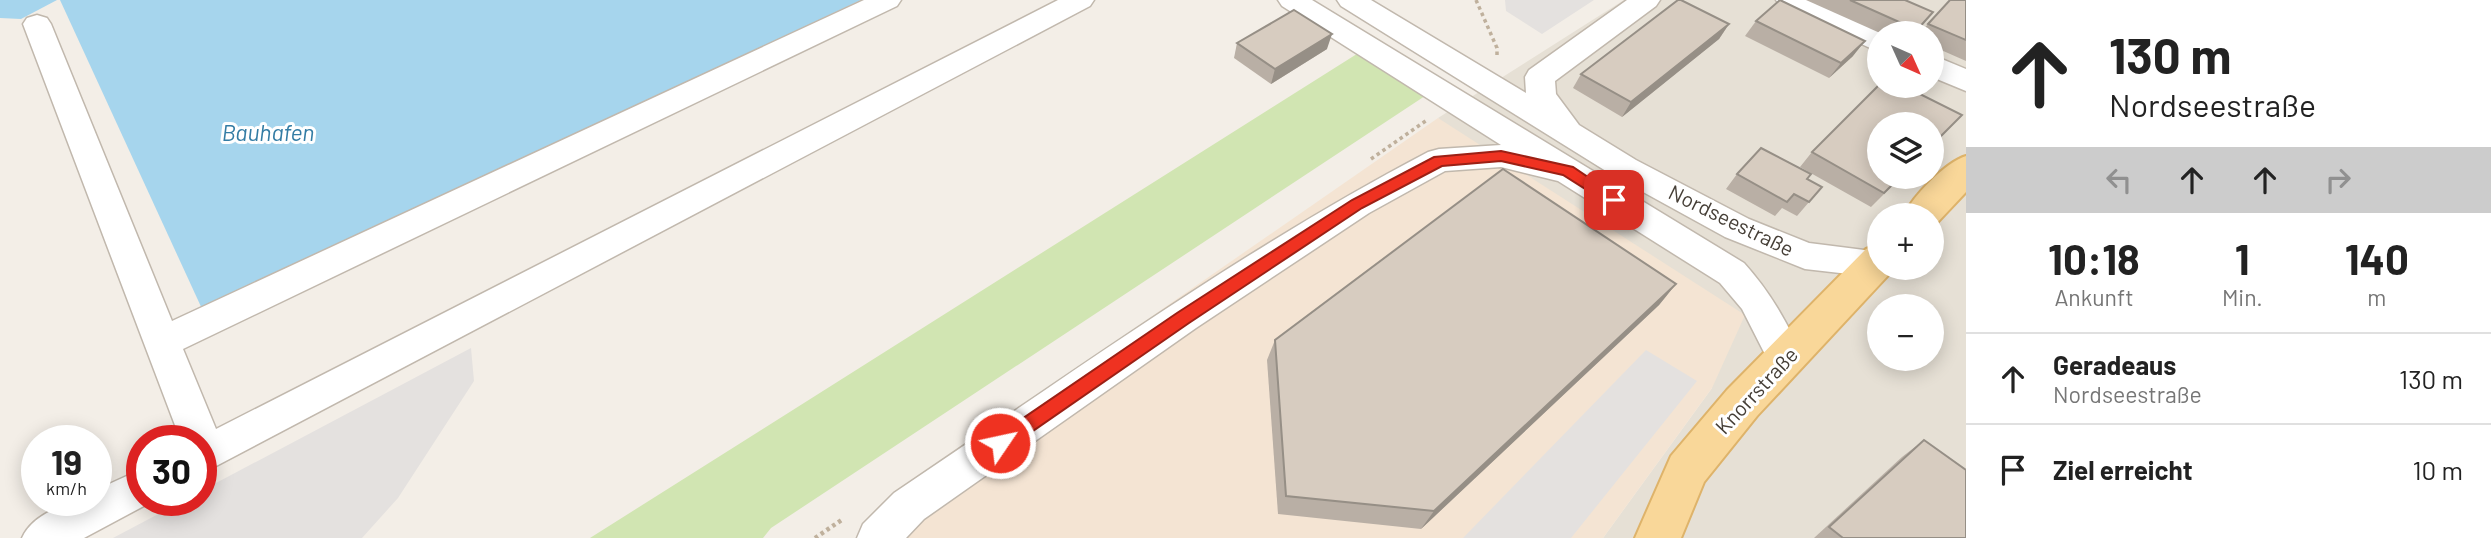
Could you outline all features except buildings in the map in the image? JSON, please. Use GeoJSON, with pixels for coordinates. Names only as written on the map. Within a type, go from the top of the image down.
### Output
{"type":"FeatureCollection","features":[{"type":"Feature","properties":{"kind":"main road"},"geometry":{"type":"LineString","coordinates":[[1933,203],[1966,169]]}},
{"type":"Feature","properties":{"kind":"main road","name":"Knorrstraße"},"geometry":{"type":"LineString","coordinates":[[1658,538],[1687,470],[1742,403],[1867,272]]}},
{"type":"Feature","properties":{"kind":"street"},"geometry":{"type":"LineString","coordinates":[[162,342],[887,0]]}},
{"type":"Feature","properties":{"kind":"street"},"geometry":{"type":"LineString","coordinates":[[217,440],[1080,0]]}},
{"type":"Feature","properties":{"kind":"street","name":"Nordseestraße"},"geometry":{"type":"LineString","coordinates":[[1292,0],[1732,273],[1755,299],[1786,359]]}},
{"type":"Feature","properties":{"kind":"street","name":"Nordseestraße"},"geometry":{"type":"LineString","coordinates":[[1351,0],[1625,168],[1737,228],[1805,256],[1867,260]]}},
{"type":"Feature","properties":{"kind":"street"},"geometry":{"type":"LineString","coordinates":[[1569,133],[1541,96],[1540,77],[1646,0]]}},
{"type":"Feature","properties":{"kind":"street"},"geometry":{"type":"LineString","coordinates":[[1790,0],[1867,35]]}},
{"type":"Feature","properties":{"kind":"street"},"geometry":{"type":"LineString","coordinates":[[37,24],[193,425]]}},
{"type":"Feature","properties":{"kind":"street"},"geometry":{"type":"LineString","coordinates":[[1378,52],[1406,33]]}},
{"type":"Feature","properties":{"kind":"street"},"geometry":{"type":"LineString","coordinates":[[1944,71],[1966,81]]}},
{"type":"Feature","properties":{"kind":"street"},"geometry":{"type":"LineString","coordinates":[[878,538],[909,506],[1183,318],[1357,204],[1439,160],[1501,156],[1567,171]]}},
{"type":"Feature","properties":{"kind":"street"},"geometry":{"type":"LineString","coordinates":[[43,538],[126,495]]}},
{"type":"Feature","properties":{"kind":"shaded area"},"geometry":{"type":"Polygon","coordinates":[[[1505,0],[1594,0],[1542,34],[1506,11],[1505,0]]]}},
{"type":"Feature","properties":{"kind":"shaded area"},"geometry":{"type":"Polygon","coordinates":[[[1624,0],[1966,0],[1966,538],[1603,538],[1712,388],[1438,118],[1624,0]]]}},
{"type":"Feature","properties":{"kind":"shaded area"},"geometry":{"type":"Polygon","coordinates":[[[1438,118],[1745,315],[1712,388],[1603,538],[885,538],[881,504],[1438,118]]]}},
{"type":"Feature","properties":{"kind":"shaded area"},"geometry":{"type":"Polygon","coordinates":[[[471,348],[474,381],[398,498],[362,538],[113,538],[155,516],[217,516],[217,483],[471,348]]]}},
{"type":"Feature","properties":{"kind":"shaded area"},"geometry":{"type":"Polygon","coordinates":[[[1646,350],[1697,381],[1571,538],[1463,538],[1646,350]]]}},
{"type":"Feature","properties":{"kind":"green space"},"geometry":{"type":"Polygon","coordinates":[[[1360,52],[1428,94],[771,528],[763,538],[590,538],[1360,52]]]}},
{"type":"Feature","properties":{"kind":"water"},"geometry":{"type":"Polygon","coordinates":[[[0,0],[57,0],[21,19],[0,18],[0,0]]]}},
{"type":"Feature","properties":{"kind":"water","name":"Bauhafen"},"geometry":{"type":"Polygon","coordinates":[[[60,0],[861,0],[203,311],[60,0]]]}},
{"type":"Feature","properties":{"kind":"route"},"geometry":{"type":"LineString","coordinates":[[1000,443],[1357,204],[1439,160],[1501,156],[1567,171],[1614,200]]}}]}
